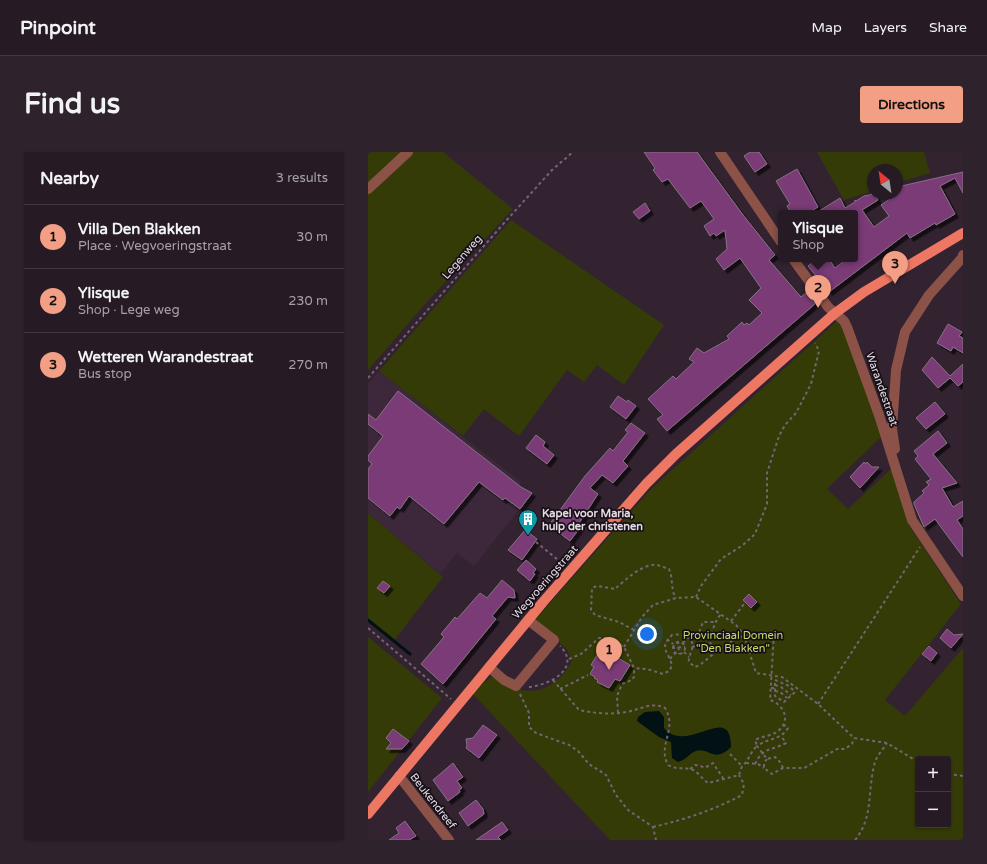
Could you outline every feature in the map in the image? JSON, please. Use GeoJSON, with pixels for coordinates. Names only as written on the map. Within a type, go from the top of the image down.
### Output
{"type":"FeatureCollection","features":[{"type":"Feature","properties":{"kind":"main road","name":"Wegvoeringstraat"},"geometry":{"type":"LineString","coordinates":[[368,814],[528,620],[646,484],[681,449],[834,314],[864,292],[963,233]]}},
{"type":"Feature","properties":{"kind":"street"},"geometry":{"type":"LineString","coordinates":[[368,189],[408,152]]}},
{"type":"Feature","properties":{"kind":"street"},"geometry":{"type":"LineString","coordinates":[[720,152],[778,238]]}},
{"type":"Feature","properties":{"kind":"street","name":"Warandestraat"},"geometry":{"type":"LineString","coordinates":[[898,477],[892,429],[896,370],[905,332],[929,295],[963,255]]}},
{"type":"Feature","properties":{"kind":"street","name":"Warandestraat"},"geometry":{"type":"LineString","coordinates":[[795,262],[834,314],[847,327],[879,415],[912,520],[963,596]]}},
{"type":"Feature","properties":{"kind":"street"},"geometry":{"type":"LineString","coordinates":[[489,667],[504,680],[516,686],[554,640],[528,620]]}},
{"type":"Feature","properties":{"kind":"street","name":"Beukendreef"},"geometry":{"type":"LineString","coordinates":[[399,776],[449,840]]}},
{"type":"Feature","properties":{"kind":"path","name":"Legenweg"},"geometry":{"type":"LineString","coordinates":[[368,378],[552,170],[573,152]]}},
{"type":"Feature","properties":{"kind":"path"},"geometry":{"type":"LineString","coordinates":[[696,597],[701,586],[721,559],[743,545],[755,534],[767,504],[766,473],[779,436],[785,425],[796,413],[811,384],[819,351],[810,334]]}},
{"type":"Feature","properties":{"kind":"path"},"geometry":{"type":"LineString","coordinates":[[818,704],[924,540]]}},
{"type":"Feature","properties":{"kind":"path"},"geometry":{"type":"LineString","coordinates":[[536,542],[557,559]]}},
{"type":"Feature","properties":{"kind":"path"},"geometry":{"type":"LineString","coordinates":[[634,630],[619,622],[594,615],[591,610],[592,588],[596,586],[615,589],[626,579],[647,566],[656,565],[669,569],[673,592],[676,598]]}},
{"type":"Feature","properties":{"kind":"path"},"geometry":{"type":"LineString","coordinates":[[624,647],[634,630],[653,605],[676,598],[696,597],[731,621],[744,635],[756,673],[782,677],[818,704],[854,738],[887,743],[915,760]]}},
{"type":"Feature","properties":{"kind":"path"},"geometry":{"type":"LineString","coordinates":[[731,621],[744,604]]}},
{"type":"Feature","properties":{"kind":"path"},"geometry":{"type":"LineString","coordinates":[[711,645],[709,638],[714,630],[714,622],[721,614]]}},
{"type":"Feature","properties":{"kind":"path"},"geometry":{"type":"LineString","coordinates":[[683,643],[699,633],[703,622],[714,622]]}},
{"type":"Feature","properties":{"kind":"path"},"geometry":{"type":"LineString","coordinates":[[368,628],[457,705]]}},
{"type":"Feature","properties":{"kind":"path"},"geometry":{"type":"LineString","coordinates":[[634,668],[647,669],[662,674],[669,671],[672,666],[670,659],[664,650],[667,639],[672,635],[679,634],[689,638],[692,647],[689,662],[695,667],[718,650],[744,635],[763,632],[774,633],[770,700],[776,702],[784,712],[785,718],[783,724],[772,734],[765,735],[755,740],[757,746],[767,759]]}},
{"type":"Feature","properties":{"kind":"path"},"geometry":{"type":"LineString","coordinates":[[618,713],[617,696],[622,684],[632,680],[634,677],[634,668],[624,647],[609,638],[599,638],[581,654],[569,659],[563,671],[553,680],[530,687],[516,686],[529,713],[529,727],[536,734],[568,745],[578,751],[589,764],[606,775],[616,795],[628,810],[653,828],[656,840]]}},
{"type":"Feature","properties":{"kind":"path"},"geometry":{"type":"LineString","coordinates":[[667,639],[673,644]]}},
{"type":"Feature","properties":{"kind":"path"},"geometry":{"type":"LineString","coordinates":[[554,640],[567,654],[569,659]]}},
{"type":"Feature","properties":{"kind":"path"},"geometry":{"type":"LineString","coordinates":[[678,641],[683,643],[685,647],[684,652]]}},
{"type":"Feature","properties":{"kind":"path"},"geometry":{"type":"LineString","coordinates":[[678,641],[673,644],[672,648],[675,653],[679,654],[684,652]]}},
{"type":"Feature","properties":{"kind":"path"},"geometry":{"type":"LineString","coordinates":[[678,641],[679,654]]}},
{"type":"Feature","properties":{"kind":"path"},"geometry":{"type":"LineString","coordinates":[[692,647],[700,645],[705,647],[711,645],[716,647],[718,650]]}},
{"type":"Feature","properties":{"kind":"path"},"geometry":{"type":"LineString","coordinates":[[672,648],[685,647]]}},
{"type":"Feature","properties":{"kind":"path"},"geometry":{"type":"LineString","coordinates":[[684,652],[689,657]]}},
{"type":"Feature","properties":{"kind":"path"},"geometry":{"type":"LineString","coordinates":[[670,659],[675,653]]}},
{"type":"Feature","properties":{"kind":"path"},"geometry":{"type":"LineString","coordinates":[[560,688],[588,675]]}},
{"type":"Feature","properties":{"kind":"path"},"geometry":{"type":"LineString","coordinates":[[553,680],[579,710],[594,713],[618,713],[648,706],[659,705],[665,708],[670,715],[670,730],[666,741],[664,758],[668,765],[679,770],[690,769],[695,771],[708,783],[739,775]]}},
{"type":"Feature","properties":{"kind":"path"},"geometry":{"type":"LineString","coordinates":[[775,680],[789,686],[795,692],[784,702],[775,696],[775,688],[775,680]]}},
{"type":"Feature","properties":{"kind":"path"},"geometry":{"type":"LineString","coordinates":[[771,688],[781,687],[791,695]]}},
{"type":"Feature","properties":{"kind":"path"},"geometry":{"type":"LineString","coordinates":[[775,688],[788,698]]}},
{"type":"Feature","properties":{"kind":"path"},"geometry":{"type":"LineString","coordinates":[[653,828],[682,820],[729,802],[742,795],[744,784],[739,775],[742,766],[746,763],[749,754],[757,746],[781,736],[788,728],[783,724]]}},
{"type":"Feature","properties":{"kind":"path"},"geometry":{"type":"LineString","coordinates":[[755,764],[766,749],[776,748],[786,743],[781,736]]}},
{"type":"Feature","properties":{"kind":"path"},"geometry":{"type":"LineString","coordinates":[[746,763],[755,764],[772,774],[783,768],[804,768],[838,749],[845,749],[852,744],[854,738]]}},
{"type":"Feature","properties":{"kind":"path"},"geometry":{"type":"LineString","coordinates":[[855,840],[864,829],[869,810],[870,788],[876,760],[887,743]]}},
{"type":"Feature","properties":{"kind":"path"},"geometry":{"type":"LineString","coordinates":[[730,754],[742,766]]}},
{"type":"Feature","properties":{"kind":"path"},"geometry":{"type":"LineString","coordinates":[[764,768],[764,763],[767,759],[775,757],[783,768]]}},
{"type":"Feature","properties":{"kind":"path"},"geometry":{"type":"LineString","coordinates":[[690,769],[695,764],[703,768],[707,768],[713,762],[723,778]]}},
{"type":"Feature","properties":{"kind":"path"},"geometry":{"type":"LineString","coordinates":[[951,774],[963,776]]}},
{"type":"Feature","properties":{"kind":"shaded area"},"geometry":{"type":"Polygon","coordinates":[[[379,371],[521,482],[506,503],[518,511],[474,566],[457,553],[440,574],[368,513],[368,384],[379,371]]]}},
{"type":"Feature","properties":{"kind":"shaded area"},"geometry":{"type":"Polygon","coordinates":[[[659,711],[664,717],[664,728],[673,735],[684,736],[716,728],[724,728],[729,734],[731,747],[725,752],[716,755],[701,750],[696,751],[678,762],[672,758],[671,742],[659,737],[637,721],[638,717],[645,712],[659,711]]]}},
{"type":"Feature","properties":{"kind":"green space"},"geometry":{"type":"Polygon","coordinates":[[[368,152],[443,152],[513,209],[426,303],[368,370],[368,152]]]}},
{"type":"Feature","properties":{"kind":"green space"},"geometry":{"type":"Polygon","coordinates":[[[817,152],[924,152],[930,173],[903,181],[903,164],[867,164],[867,193],[844,200],[817,152]]]}},
{"type":"Feature","properties":{"kind":"green space"},"geometry":{"type":"Polygon","coordinates":[[[511,220],[664,325],[624,385],[597,365],[584,382],[567,370],[519,436],[484,409],[463,436],[379,371],[511,220]]]}},
{"type":"Feature","properties":{"kind":"green space","name":"Provinciaal Domein \"Den Blakken\""},"geometry":{"type":"Polygon","coordinates":[[[837,321],[850,338],[883,435],[827,489],[848,509],[892,468],[909,525],[961,604],[885,700],[905,716],[963,648],[963,840],[610,840],[472,693],[492,676],[515,688],[524,691],[533,691],[549,686],[562,675],[572,661],[567,649],[534,621],[651,489],[837,321]]]}},
{"type":"Feature","properties":{"kind":"green space"},"geometry":{"type":"Polygon","coordinates":[[[368,513],[443,577],[393,642],[368,621],[368,513]]]}},
{"type":"Feature","properties":{"kind":"green space"},"geometry":{"type":"Polygon","coordinates":[[[368,637],[442,698],[368,792],[368,637]]]}},
{"type":"Feature","properties":{"kind":"building"},"geometry":{"type":"Polygon","coordinates":[[[644,152],[697,152],[743,215],[775,255],[769,260],[801,297],[806,293],[815,304],[667,431],[657,419],[663,415],[648,399],[673,376],[676,379],[694,362],[689,359],[697,348],[704,353],[729,339],[727,336],[742,322],[744,325],[747,323],[749,325],[762,313],[749,300],[761,288],[740,258],[724,270],[716,259],[727,249],[725,230],[716,236],[714,233],[710,236],[704,226],[714,219],[701,201],[690,208],[668,179],[662,182],[653,170],[655,168],[644,152]]]}},
{"type":"Feature","properties":{"kind":"building"},"geometry":{"type":"Polygon","coordinates":[[[750,152],[759,152],[767,164],[755,172],[744,156],[750,152]]]}},
{"type":"Feature","properties":{"kind":"building"},"geometry":{"type":"Polygon","coordinates":[[[797,169],[818,207],[813,210],[789,210],[787,206],[790,204],[776,181],[797,169]]]}},
{"type":"Feature","properties":{"kind":"building"},"geometry":{"type":"Polygon","coordinates":[[[963,172],[963,193],[955,178],[940,186],[955,214],[936,225],[935,223],[910,238],[907,233],[829,292],[808,266],[813,262],[819,262],[821,265],[825,262],[831,262],[835,268],[843,262],[858,262],[858,210],[821,210],[840,198],[845,208],[855,202],[855,200],[856,201],[867,195],[867,200],[878,200],[862,210],[874,227],[889,216],[881,205],[888,200],[903,200],[903,186],[963,172]]]}},
{"type":"Feature","properties":{"kind":"building"},"geometry":{"type":"Polygon","coordinates":[[[645,203],[650,211],[639,219],[633,212],[645,203]]]}},
{"type":"Feature","properties":{"kind":"building"},"geometry":{"type":"Polygon","coordinates":[[[948,324],[962,332],[959,336],[963,338],[963,353],[953,347],[951,351],[937,343],[948,324]]]}},
{"type":"Feature","properties":{"kind":"building"},"geometry":{"type":"Polygon","coordinates":[[[932,357],[950,376],[963,364],[963,382],[958,386],[950,378],[938,388],[922,370],[932,357]]]}},
{"type":"Feature","properties":{"kind":"building"},"geometry":{"type":"Polygon","coordinates":[[[398,391],[521,487],[532,493],[520,509],[505,498],[503,500],[479,482],[444,524],[409,496],[400,509],[397,507],[390,516],[368,498],[368,469],[372,464],[368,460],[368,456],[383,436],[368,424],[368,414],[376,420],[398,391]]]}},
{"type":"Feature","properties":{"kind":"building"},"geometry":{"type":"Polygon","coordinates":[[[618,396],[627,402],[628,400],[636,406],[626,419],[610,407],[618,396]]]}},
{"type":"Feature","properties":{"kind":"building"},"geometry":{"type":"Polygon","coordinates":[[[935,402],[945,414],[926,429],[916,418],[935,402]]]}},
{"type":"Feature","properties":{"kind":"building"},"geometry":{"type":"Polygon","coordinates":[[[631,423],[645,433],[623,461],[628,466],[613,483],[602,475],[590,488],[598,494],[576,528],[579,529],[570,541],[549,525],[585,476],[610,448],[613,451],[628,432],[625,430],[631,423]]]}},
{"type":"Feature","properties":{"kind":"building"},"geometry":{"type":"Polygon","coordinates":[[[938,431],[947,443],[933,454],[957,483],[942,488],[953,507],[963,501],[963,516],[957,520],[963,529],[963,557],[935,519],[924,527],[914,504],[914,502],[924,493],[922,491],[929,485],[926,482],[931,479],[915,459],[918,456],[914,451],[938,431]]]}},
{"type":"Feature","properties":{"kind":"building"},"geometry":{"type":"Polygon","coordinates":[[[536,435],[545,442],[543,446],[554,455],[547,464],[526,448],[536,435]]]}},
{"type":"Feature","properties":{"kind":"building"},"geometry":{"type":"Polygon","coordinates":[[[864,462],[866,464],[867,462],[872,467],[879,467],[860,488],[850,477],[864,462]]]}},
{"type":"Feature","properties":{"kind":"building"},"geometry":{"type":"Polygon","coordinates":[[[525,530],[537,539],[522,560],[508,550],[525,530]]]}},
{"type":"Feature","properties":{"kind":"building"},"geometry":{"type":"Polygon","coordinates":[[[526,560],[536,569],[533,573],[535,574],[530,581],[517,570],[526,560]]]}},
{"type":"Feature","properties":{"kind":"building"},"geometry":{"type":"Polygon","coordinates":[[[502,580],[514,590],[515,598],[508,597],[492,616],[496,619],[443,684],[421,664],[444,637],[441,634],[455,617],[457,619],[480,593],[487,598],[502,580]]]}},
{"type":"Feature","properties":{"kind":"building"},"geometry":{"type":"Polygon","coordinates":[[[383,581],[390,586],[384,593],[377,588],[383,581]]]}},
{"type":"Feature","properties":{"kind":"building"},"geometry":{"type":"Polygon","coordinates":[[[749,594],[757,602],[751,608],[743,600],[749,594]]]}},
{"type":"Feature","properties":{"kind":"building"},"geometry":{"type":"Polygon","coordinates":[[[947,629],[954,635],[963,634],[951,648],[940,638],[947,629]]]}},
{"type":"Feature","properties":{"kind":"building"},"geometry":{"type":"Polygon","coordinates":[[[929,646],[937,653],[931,661],[922,654],[929,646]]]}},
{"type":"Feature","properties":{"kind":"building"},"geometry":{"type":"Polygon","coordinates":[[[604,650],[630,665],[620,681],[615,679],[609,688],[597,682],[598,680],[590,674],[594,667],[591,665],[597,655],[600,657],[604,650]]]}},
{"type":"Feature","properties":{"kind":"building"},"geometry":{"type":"Polygon","coordinates":[[[483,725],[497,735],[479,758],[466,748],[466,739],[473,738],[483,725]]]}},
{"type":"Feature","properties":{"kind":"building"},"geometry":{"type":"Polygon","coordinates":[[[393,729],[409,741],[402,749],[386,749],[391,743],[386,738],[393,729]]]}},
{"type":"Feature","properties":{"kind":"building"},"geometry":{"type":"Polygon","coordinates":[[[453,763],[463,777],[457,781],[462,788],[459,790],[460,792],[448,801],[433,780],[453,763]]]}},
{"type":"Feature","properties":{"kind":"building"},"geometry":{"type":"Polygon","coordinates":[[[476,800],[483,809],[484,814],[468,826],[459,813],[476,800]]]}},
{"type":"Feature","properties":{"kind":"building"},"geometry":{"type":"Polygon","coordinates":[[[405,821],[416,836],[409,840],[389,840],[399,833],[396,828],[405,821]]]}},
{"type":"Feature","properties":{"kind":"building"},"geometry":{"type":"Polygon","coordinates":[[[502,822],[508,830],[498,837],[501,840],[476,840],[502,822]]]}},
{"type":"Feature","properties":{"kind":"waterway"},"geometry":{"type":"LineString","coordinates":[[368,620],[410,654]]}},
{"type":"Feature","properties":{"kind":"place","name":"Wetteren Warandestraat"},"geometry":{"type":"Point","coordinates":[895,284]}},
{"type":"Feature","properties":{"kind":"place","name":"Ylisque"},"geometry":{"type":"Point","coordinates":[818,308]}},
{"type":"Feature","properties":{"kind":"place","name":"Kapel voor Maria, hulp der christenen"},"geometry":{"type":"Point","coordinates":[528,536]}},
{"type":"Feature","properties":{"kind":"place","name":"Villa Den Blakken"},"geometry":{"type":"Point","coordinates":[609,670]}}]}
